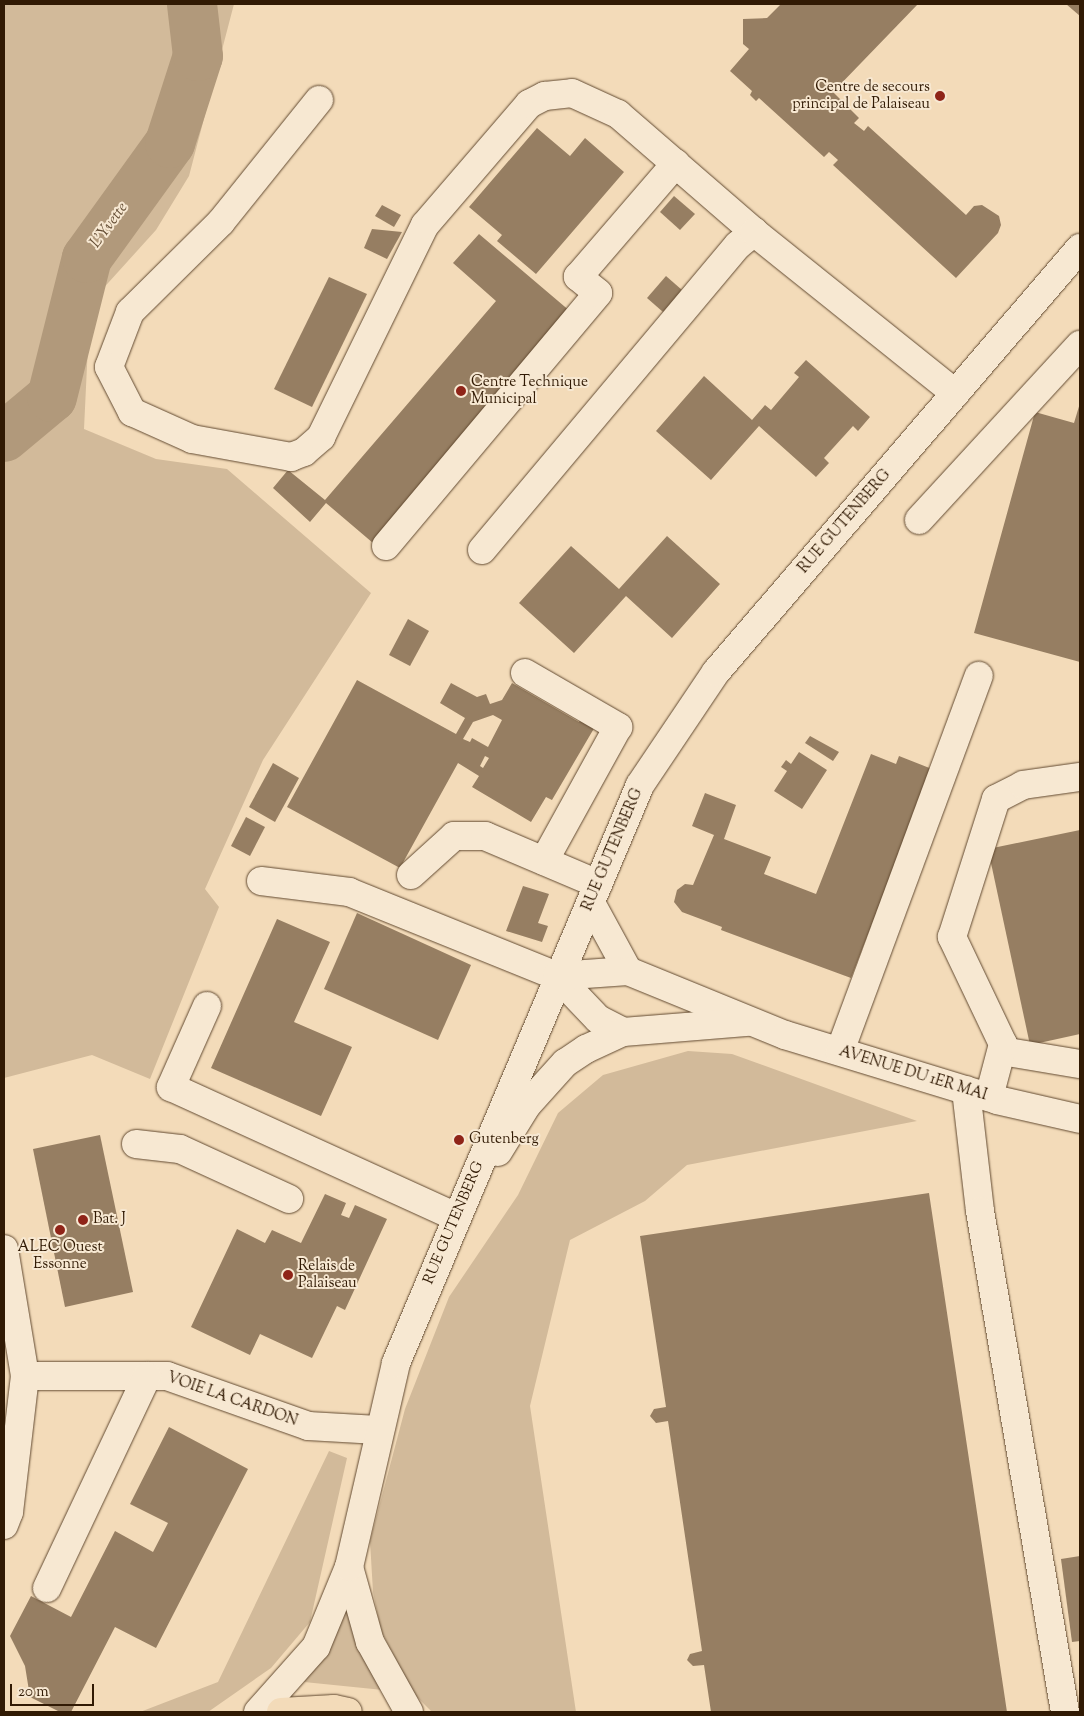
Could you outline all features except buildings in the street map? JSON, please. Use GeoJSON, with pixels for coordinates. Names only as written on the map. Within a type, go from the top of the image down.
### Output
{"type":"FeatureCollection","features":[{"type":"Feature","properties":{"kind":"main road"},"geometry":{"type":"LineString","coordinates":[[281,1712],[334,1709],[348,1712]]}},
{"type":"Feature","properties":{"kind":"street"},"geometry":{"type":"LineString","coordinates":[[319,100],[221,222],[130,312],[109,367],[132,412],[192,439],[292,457],[304,452],[321,437],[425,225],[529,104],[545,96],[572,93],[598,102],[618,114],[754,232],[955,393]]}},
{"type":"Feature","properties":{"kind":"street"},"geometry":{"type":"LineString","coordinates":[[386,546],[598,293],[578,277],[676,163]]}},
{"type":"Feature","properties":{"kind":"street"},"geometry":{"type":"LineString","coordinates":[[482,550],[738,245],[754,232]]}},
{"type":"Feature","properties":{"kind":"street","name":"RUE GUTENBERG"},"geometry":{"type":"LineString","coordinates":[[258,1712],[316,1647],[349,1567],[378,1430],[396,1363],[557,976],[595,893],[640,785],[716,672],[1080,248]]}},
{"type":"Feature","properties":{"kind":"street"},"geometry":{"type":"LineString","coordinates":[[919,520],[1080,345]]}},
{"type":"Feature","properties":{"kind":"street"},"geometry":{"type":"LineString","coordinates":[[525,672],[618,727],[544,861]]}},
{"type":"Feature","properties":{"kind":"street"},"geometry":{"type":"LineString","coordinates":[[840,1051],[979,676]]}},
{"type":"Feature","properties":{"kind":"street"},"geometry":{"type":"LineString","coordinates":[[1066,1712],[980,1211],[977,1094],[1002,1050],[1003,1044],[952,937],[996,799],[1023,785],[1080,777]]}},
{"type":"Feature","properties":{"kind":"street"},"geometry":{"type":"LineString","coordinates":[[411,875],[454,836],[485,836],[544,861],[595,893],[628,971]]}},
{"type":"Feature","properties":{"kind":"street"},"geometry":{"type":"LineString","coordinates":[[261,881],[349,892],[557,976],[598,1019],[623,1032]]}},
{"type":"Feature","properties":{"kind":"street","name":"AVENUE DU 1ER MAI"},"geometry":{"type":"LineString","coordinates":[[557,976],[628,971],[748,1022],[977,1094],[1080,1119]]}},
{"type":"Feature","properties":{"kind":"street"},"geometry":{"type":"LineString","coordinates":[[207,1006],[171,1087],[456,1217]]}},
{"type":"Feature","properties":{"kind":"street","name":"AVENUE DU 1ER MAI"},"geometry":{"type":"LineString","coordinates":[[456,1217],[527,1105],[564,1063],[623,1032],[748,1022]]}},
{"type":"Feature","properties":{"kind":"street"},"geometry":{"type":"LineString","coordinates":[[1002,1050],[1080,1064]]}},
{"type":"Feature","properties":{"kind":"street"},"geometry":{"type":"LineString","coordinates":[[136,1144],[180,1149],[289,1199]]}},
{"type":"Feature","properties":{"kind":"street"},"geometry":{"type":"LineString","coordinates":[[4,1249],[25,1376],[9,1512],[4,1525]]}},
{"type":"Feature","properties":{"kind":"street","name":"VOIE LA CARDON"},"geometry":{"type":"LineString","coordinates":[[25,1376],[167,1376],[308,1426],[378,1430]]}},
{"type":"Feature","properties":{"kind":"street"},"geometry":{"type":"LineString","coordinates":[[47,1588],[147,1376]]}},
{"type":"Feature","properties":{"kind":"street","name":"RUE GUTENBERG"},"geometry":{"type":"LineString","coordinates":[[349,1567],[370,1642],[409,1712]]}},
{"type":"Feature","properties":{"kind":"shaded area"},"geometry":{"type":"Polygon","coordinates":[[[4,4],[234,4],[189,176],[156,230],[90,303],[84,429],[156,459],[227,469],[371,593],[263,760],[205,889],[219,907],[150,1079],[92,1055],[4,1078],[4,4]]]}},
{"type":"Feature","properties":{"kind":"shaded area"},"geometry":{"type":"Polygon","coordinates":[[[688,1051],[732,1054],[917,1121],[687,1165],[645,1201],[570,1240],[530,1406],[576,1712],[432,1712],[414,1694],[381,1631],[373,1592],[370,1541],[405,1409],[449,1297],[518,1195],[558,1113],[603,1075],[688,1051]]]}},
{"type":"Feature","properties":{"kind":"shaded area"},"geometry":{"type":"Polygon","coordinates":[[[329,1451],[347,1458],[310,1622],[271,1668],[208,1712],[140,1712],[218,1682],[329,1451]]]}},
{"type":"Feature","properties":{"kind":"shaded area"},"geometry":{"type":"Polygon","coordinates":[[[347,1603],[383,1690],[304,1682],[334,1637],[347,1603]]]}},
{"type":"Feature","properties":{"kind":"waterway","name":"L'Yvette"},"geometry":{"type":"LineString","coordinates":[[4,437],[52,397],[87,258],[170,143],[198,56],[192,4]]}},
{"type":"Feature","properties":{"kind":"place","name":"Centre de secours principal de Palaiseau"},"geometry":{"type":"Point","coordinates":[940,96]}},
{"type":"Feature","properties":{"kind":"place","name":"Centre Technique Municipal"},"geometry":{"type":"Point","coordinates":[461,391]}},
{"type":"Feature","properties":{"kind":"place","name":"Gutenberg"},"geometry":{"type":"Point","coordinates":[459,1140]}},
{"type":"Feature","properties":{"kind":"place","name":"Bat. J"},"geometry":{"type":"Point","coordinates":[83,1220]}},
{"type":"Feature","properties":{"kind":"place","name":"ALEC Ouest Essonne"},"geometry":{"type":"Point","coordinates":[60,1230]}},
{"type":"Feature","properties":{"kind":"place","name":"Relais de Palaiseau"},"geometry":{"type":"Point","coordinates":[288,1275]}}]}
